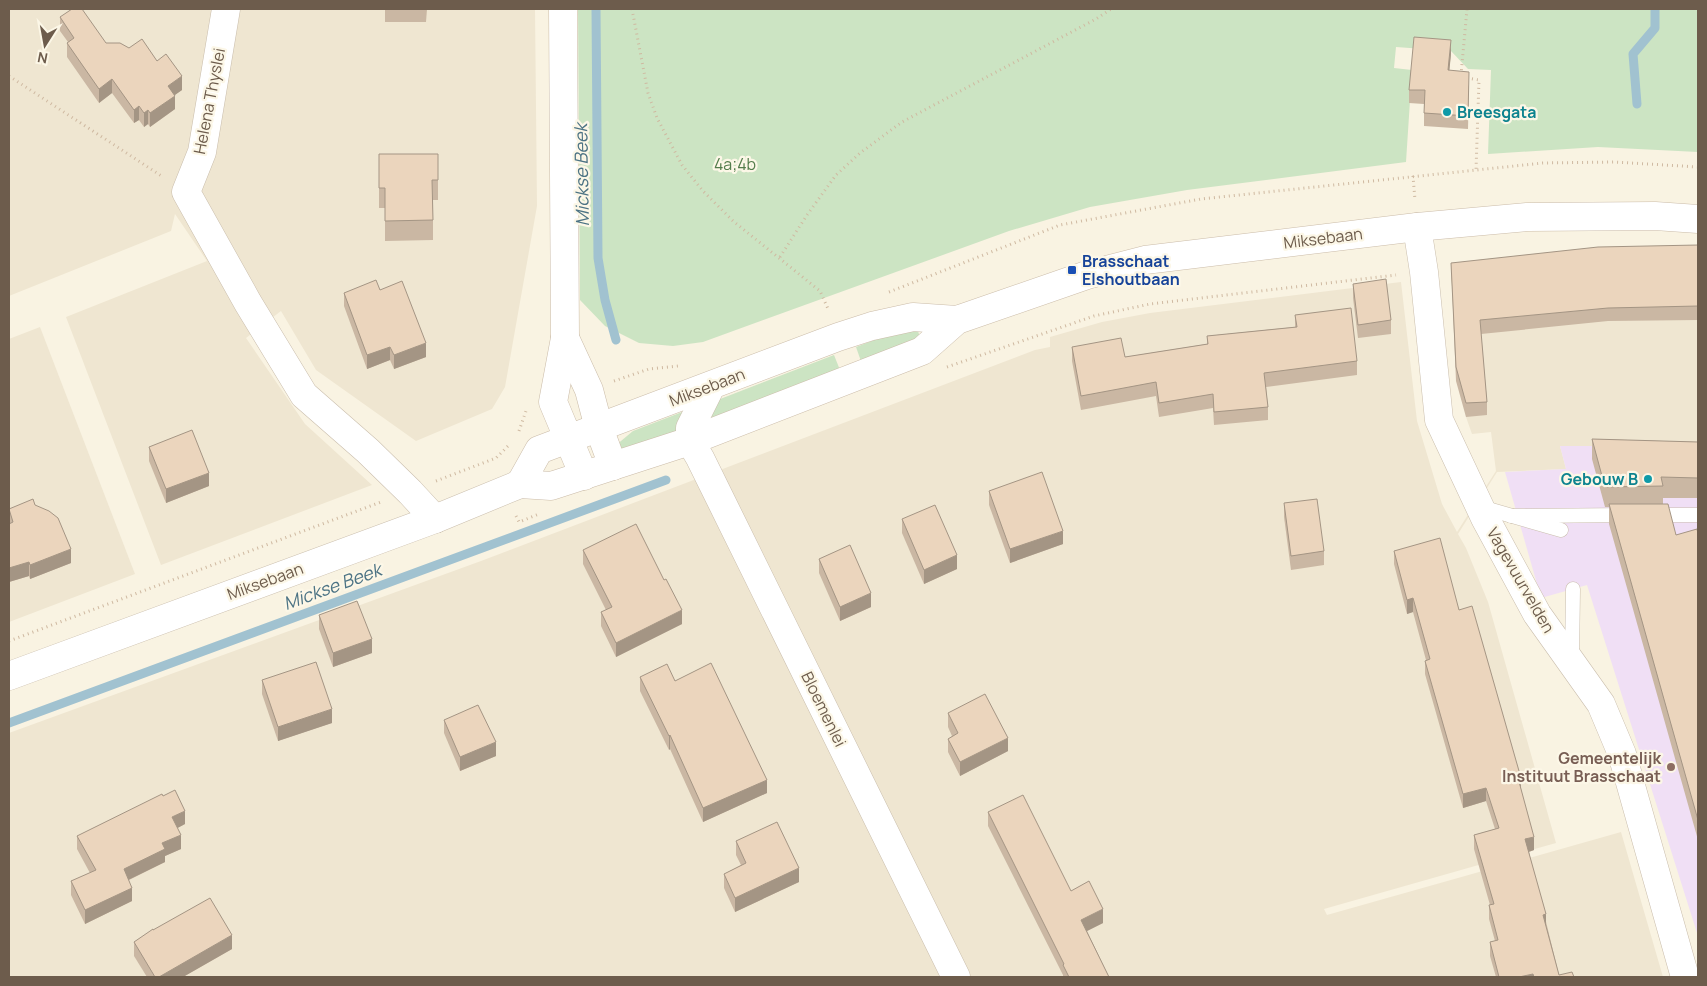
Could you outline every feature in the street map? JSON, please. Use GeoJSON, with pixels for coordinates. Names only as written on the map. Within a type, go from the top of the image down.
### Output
{"type":"FeatureCollection","features":[{"type":"Feature","properties":{"kind":"street","name":"Helena Thyslei"},"geometry":{"type":"LineString","coordinates":[[186,192],[202,152],[226,9]]}},
{"type":"Feature","properties":{"kind":"street"},"geometry":{"type":"LineString","coordinates":[[563,9],[565,338],[553,402],[584,476]]}},
{"type":"Feature","properties":{"kind":"street"},"geometry":{"type":"LineString","coordinates":[[186,192],[248,303],[304,396],[368,451],[435,519]]}},
{"type":"Feature","properties":{"kind":"street","name":"Miksebaan"},"geometry":{"type":"LineString","coordinates":[[520,484],[540,450],[847,334],[872,326],[914,317],[957,320],[1087,275],[1145,260],[1417,227],[1527,217],[1656,216],[1698,219]]}},
{"type":"Feature","properties":{"kind":"street","name":"Vagevuurvelden"},"geometry":{"type":"LineString","coordinates":[[1417,227],[1424,272],[1439,420],[1480,507],[1537,614],[1601,704],[1622,754],[1685,977]]}},
{"type":"Feature","properties":{"kind":"street"},"geometry":{"type":"LineString","coordinates":[[914,317],[930,331],[932,360]]}},
{"type":"Feature","properties":{"kind":"street","name":"Miksebaan"},"geometry":{"type":"LineString","coordinates":[[9,676],[435,519],[520,484],[551,486],[932,360],[957,320]]}},
{"type":"Feature","properties":{"kind":"street"},"geometry":{"type":"LineString","coordinates":[[565,338],[589,390],[599,428],[613,466]]}},
{"type":"Feature","properties":{"kind":"street"},"geometry":{"type":"LineString","coordinates":[[690,441],[690,428],[711,386]]}},
{"type":"Feature","properties":{"kind":"street","name":"Bloemenlei"},"geometry":{"type":"LineString","coordinates":[[690,441],[956,977]]}},
{"type":"Feature","properties":{"kind":"lane"},"geometry":{"type":"LineString","coordinates":[[1480,507],[1561,530]]}},
{"type":"Feature","properties":{"kind":"lane"},"geometry":{"type":"LineString","coordinates":[[1511,516],[1698,515]]}},
{"type":"Feature","properties":{"kind":"lane"},"geometry":{"type":"LineString","coordinates":[[1572,663],[1573,589]]}},
{"type":"Feature","properties":{"kind":"path"},"geometry":{"type":"LineString","coordinates":[[632,9],[648,93],[658,118],[682,165],[703,191],[723,211],[820,291],[830,315]]}},
{"type":"Feature","properties":{"kind":"path"},"geometry":{"type":"LineString","coordinates":[[780,257],[836,174],[860,153],[902,122],[1087,24],[1111,9]]}},
{"type":"Feature","properties":{"kind":"path"},"geometry":{"type":"LineString","coordinates":[[1467,9],[1460,77],[1479,80],[1476,170]]}},
{"type":"Feature","properties":{"kind":"path"},"geometry":{"type":"LineString","coordinates":[[9,76],[186,192]]}},
{"type":"Feature","properties":{"kind":"path"},"geometry":{"type":"LineString","coordinates":[[886,293],[1060,225],[1201,199],[1543,163],[1614,162],[1698,167]]}},
{"type":"Feature","properties":{"kind":"path"},"geometry":{"type":"LineString","coordinates":[[932,360],[1094,316],[1150,304],[1424,272]]}},
{"type":"Feature","properties":{"kind":"path"},"geometry":{"type":"LineString","coordinates":[[9,642],[496,458]]}},
{"type":"Feature","properties":{"kind":"shaded area"},"geometry":{"type":"Polygon","coordinates":[[[9,9],[535,9],[537,206],[505,387],[492,409],[416,441],[316,370],[281,311],[246,338],[305,424],[372,485],[161,565],[66,317],[207,261],[175,214],[171,231],[9,296],[9,9]]]}},
{"type":"Feature","properties":{"kind":"shaded area"},"geometry":{"type":"Polygon","coordinates":[[[1698,263],[1698,446],[1560,446],[1566,469],[1497,472],[1458,534],[1466,548],[1488,602],[1556,843],[1324,909],[1327,915],[1621,832],[1663,977],[9,977],[9,733],[481,561],[1035,350],[1050,347],[1050,337],[1102,322],[1150,313],[1401,282],[1417,421],[1442,504],[1457,532],[1496,471],[1491,432],[1472,434],[1466,417],[1451,277],[1698,263]]]}},
{"type":"Feature","properties":{"kind":"shaded area"},"geometry":{"type":"Polygon","coordinates":[[[40,327],[135,574],[9,622],[9,339],[40,327]]]}},
{"type":"Feature","properties":{"kind":"shaded area","name":"Gemeentelijk Instituut Brasschaat"},"geometry":{"type":"Polygon","coordinates":[[[1560,446],[1698,446],[1698,936],[1587,585],[1541,598],[1505,472],[1566,469],[1560,446]]]}},
{"type":"Feature","properties":{"kind":"green space","name":"4a;4b"},"geometry":{"type":"Polygon","coordinates":[[[578,9],[1698,9],[1698,152],[1598,147],[1488,154],[1491,70],[1468,69],[1451,51],[1396,47],[1394,68],[1412,70],[1406,162],[1187,190],[1090,207],[1009,231],[703,342],[673,346],[639,343],[605,326],[580,300],[578,9]]]}},
{"type":"Feature","properties":{"kind":"green space"},"geometry":{"type":"Polygon","coordinates":[[[903,329],[918,331],[921,341],[863,367],[856,347],[903,329]]]}},
{"type":"Feature","properties":{"kind":"green space"},"geometry":{"type":"Polygon","coordinates":[[[834,355],[842,375],[702,427],[715,401],[834,355]]]}},
{"type":"Feature","properties":{"kind":"green space"},"geometry":{"type":"Polygon","coordinates":[[[690,409],[681,435],[615,450],[615,446],[633,431],[690,409]]]}},
{"type":"Feature","properties":{"kind":"building"},"geometry":{"type":"Polygon","coordinates":[[[72,9],[82,9],[106,43],[120,43],[129,48],[142,39],[157,61],[166,54],[182,76],[168,86],[175,96],[150,113],[148,110],[144,113],[139,106],[134,110],[112,79],[99,89],[67,43],[74,38],[60,17],[72,9]]]}},
{"type":"Feature","properties":{"kind":"building"},"geometry":{"type":"Polygon","coordinates":[[[1414,37],[1451,40],[1448,70],[1469,72],[1468,116],[1424,113],[1425,90],[1409,90],[1414,37]]]}},
{"type":"Feature","properties":{"kind":"building"},"geometry":{"type":"Polygon","coordinates":[[[379,154],[438,154],[438,180],[432,180],[433,220],[385,221],[385,188],[379,188],[379,154]]]}},
{"type":"Feature","properties":{"kind":"building"},"geometry":{"type":"Polygon","coordinates":[[[1698,245],[1698,306],[1608,308],[1480,320],[1487,402],[1466,403],[1456,367],[1451,263],[1598,247],[1698,245]]]}},
{"type":"Feature","properties":{"kind":"building"},"geometry":{"type":"Polygon","coordinates":[[[1386,279],[1391,320],[1358,325],[1353,284],[1386,279]]]}},
{"type":"Feature","properties":{"kind":"building"},"geometry":{"type":"Polygon","coordinates":[[[376,280],[380,290],[402,281],[426,343],[394,355],[390,347],[367,355],[344,293],[376,280]]]}},
{"type":"Feature","properties":{"kind":"building"},"geometry":{"type":"Polygon","coordinates":[[[1351,308],[1357,361],[1264,373],[1268,407],[1214,412],[1213,394],[1159,403],[1156,382],[1081,396],[1072,347],[1121,338],[1125,357],[1208,344],[1207,336],[1297,327],[1295,315],[1351,308]]]}},
{"type":"Feature","properties":{"kind":"building"},"geometry":{"type":"Polygon","coordinates":[[[192,430],[209,473],[166,489],[149,447],[192,430]]]}},
{"type":"Feature","properties":{"kind":"building"},"geometry":{"type":"Polygon","coordinates":[[[1592,439],[1698,442],[1698,478],[1661,477],[1663,486],[1605,487],[1592,439]]]}},
{"type":"Feature","properties":{"kind":"building"},"geometry":{"type":"Polygon","coordinates":[[[1042,472],[1063,531],[1010,549],[989,491],[1042,472]]]}},
{"type":"Feature","properties":{"kind":"building"},"geometry":{"type":"Polygon","coordinates":[[[33,499],[35,505],[49,511],[58,518],[71,549],[30,565],[29,562],[9,568],[9,524],[13,522],[9,509],[33,499]]]}},
{"type":"Feature","properties":{"kind":"building"},"geometry":{"type":"Polygon","coordinates":[[[1317,499],[1324,551],[1291,556],[1284,503],[1317,499]]]}},
{"type":"Feature","properties":{"kind":"building"},"geometry":{"type":"Polygon","coordinates":[[[1609,504],[1668,504],[1676,535],[1697,529],[1698,820],[1609,504]]]}},
{"type":"Feature","properties":{"kind":"building"},"geometry":{"type":"Polygon","coordinates":[[[935,505],[957,555],[924,570],[902,519],[935,505]]]}},
{"type":"Feature","properties":{"kind":"building"},"geometry":{"type":"Polygon","coordinates":[[[636,524],[664,580],[666,579],[682,610],[616,643],[601,612],[612,607],[583,550],[636,524]]]}},
{"type":"Feature","properties":{"kind":"building"},"geometry":{"type":"Polygon","coordinates":[[[1440,538],[1459,610],[1472,606],[1521,778],[1518,778],[1534,837],[1525,839],[1546,914],[1543,915],[1559,975],[1572,972],[1574,977],[1534,977],[1533,974],[1519,977],[1499,977],[1490,942],[1498,940],[1489,905],[1494,904],[1474,835],[1499,828],[1486,788],[1463,794],[1425,661],[1430,659],[1413,598],[1407,600],[1394,551],[1440,538]]]}},
{"type":"Feature","properties":{"kind":"building"},"geometry":{"type":"Polygon","coordinates":[[[850,545],[871,593],[840,607],[819,559],[850,545]]]}},
{"type":"Feature","properties":{"kind":"building"},"geometry":{"type":"Polygon","coordinates":[[[357,601],[372,639],[333,653],[319,615],[357,601]]]}},
{"type":"Feature","properties":{"kind":"building"},"geometry":{"type":"Polygon","coordinates":[[[316,662],[332,709],[278,727],[262,680],[316,662]]]}},
{"type":"Feature","properties":{"kind":"building"},"geometry":{"type":"Polygon","coordinates":[[[711,663],[767,780],[703,808],[670,735],[640,677],[667,664],[675,681],[711,663]]]}},
{"type":"Feature","properties":{"kind":"building"},"geometry":{"type":"Polygon","coordinates":[[[985,694],[1008,738],[960,762],[948,739],[958,733],[948,713],[985,694]]]}},
{"type":"Feature","properties":{"kind":"building"},"geometry":{"type":"Polygon","coordinates":[[[478,705],[496,742],[460,757],[444,720],[478,705]]]}},
{"type":"Feature","properties":{"kind":"building"},"geometry":{"type":"Polygon","coordinates":[[[175,790],[185,811],[172,817],[181,835],[162,843],[165,849],[124,869],[132,888],[85,910],[71,881],[96,870],[77,836],[162,794],[163,796],[175,790]]]}},
{"type":"Feature","properties":{"kind":"building"},"geometry":{"type":"Polygon","coordinates":[[[1023,795],[1071,891],[1089,881],[1103,909],[1081,920],[1109,977],[1069,977],[988,812],[1023,795]]]}},
{"type":"Feature","properties":{"kind":"building"},"geometry":{"type":"Polygon","coordinates":[[[777,822],[799,868],[735,898],[724,874],[746,863],[736,841],[777,822]]]}},
{"type":"Feature","properties":{"kind":"building"},"geometry":{"type":"Polygon","coordinates":[[[210,898],[232,935],[159,977],[155,977],[134,942],[153,929],[210,898]]]}},
{"type":"Feature","properties":{"kind":"waterway","name":"Mickse Beek"},"geometry":{"type":"LineString","coordinates":[[596,9],[598,258],[605,300],[616,340]]}},
{"type":"Feature","properties":{"kind":"waterway"},"geometry":{"type":"LineString","coordinates":[[1637,104],[1633,54],[1655,28],[1655,9]]}},
{"type":"Feature","properties":{"kind":"waterway","name":"Mickse Beek"},"geometry":{"type":"LineString","coordinates":[[9,723],[666,480]]}},
{"type":"Feature","properties":{"kind":"place","name":"Breesgata"},"geometry":{"type":"Point","coordinates":[1447,112]}},
{"type":"Feature","properties":{"kind":"place","name":"Brasschaat Elshoutbaan"},"geometry":{"type":"Point","coordinates":[1072,270]}},
{"type":"Feature","properties":{"kind":"place","name":"Gebouw B"},"geometry":{"type":"Point","coordinates":[1648,479]}},
{"type":"Feature","properties":{"kind":"place","name":"Gemeentelijk Instituut Brasschaat"},"geometry":{"type":"Point","coordinates":[1671,767]}}]}
